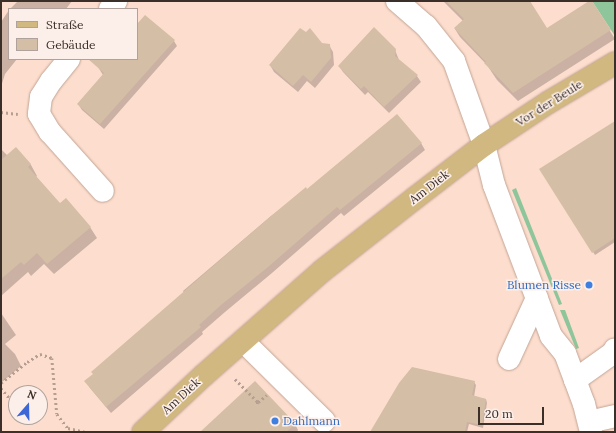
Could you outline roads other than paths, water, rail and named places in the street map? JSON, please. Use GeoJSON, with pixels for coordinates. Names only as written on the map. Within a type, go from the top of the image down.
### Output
{"type":"FeatureCollection","features":[{"type":"Feature","properties":{"kind":"main road","name":"Vor der Beule"},"geometry":{"type":"LineString","coordinates":[[484,145],[549,102],[615,63]]}},
{"type":"Feature","properties":{"kind":"main road","name":"Am Diek"},"geometry":{"type":"LineString","coordinates":[[143,432],[322,271],[484,145]]}},
{"type":"Feature","properties":{"kind":"street"},"geometry":{"type":"LineString","coordinates":[[397,1],[426,26],[454,61],[484,145],[494,185],[551,336],[565,353],[590,427],[615,416]]}},
{"type":"Feature","properties":{"kind":"street"},"geometry":{"type":"LineString","coordinates":[[68,60],[51,81],[41,97],[39,114],[50,132],[103,191]]}},
{"type":"Feature","properties":{"kind":"street"},"geometry":{"type":"LineString","coordinates":[[509,359],[537,298]]}},
{"type":"Feature","properties":{"kind":"street"},"geometry":{"type":"LineString","coordinates":[[243,341],[324,421]]}},
{"type":"Feature","properties":{"kind":"street"},"geometry":{"type":"LineString","coordinates":[[575,380],[608,357],[615,349]]}},
{"type":"Feature","properties":{"kind":"place","name":"Blumen Risse"},"geometry":{"type":"Point","coordinates":[589,285]}},
{"type":"Feature","properties":{"kind":"place","name":"Dahlmann"},"geometry":{"type":"Point","coordinates":[275,421]}}]}
